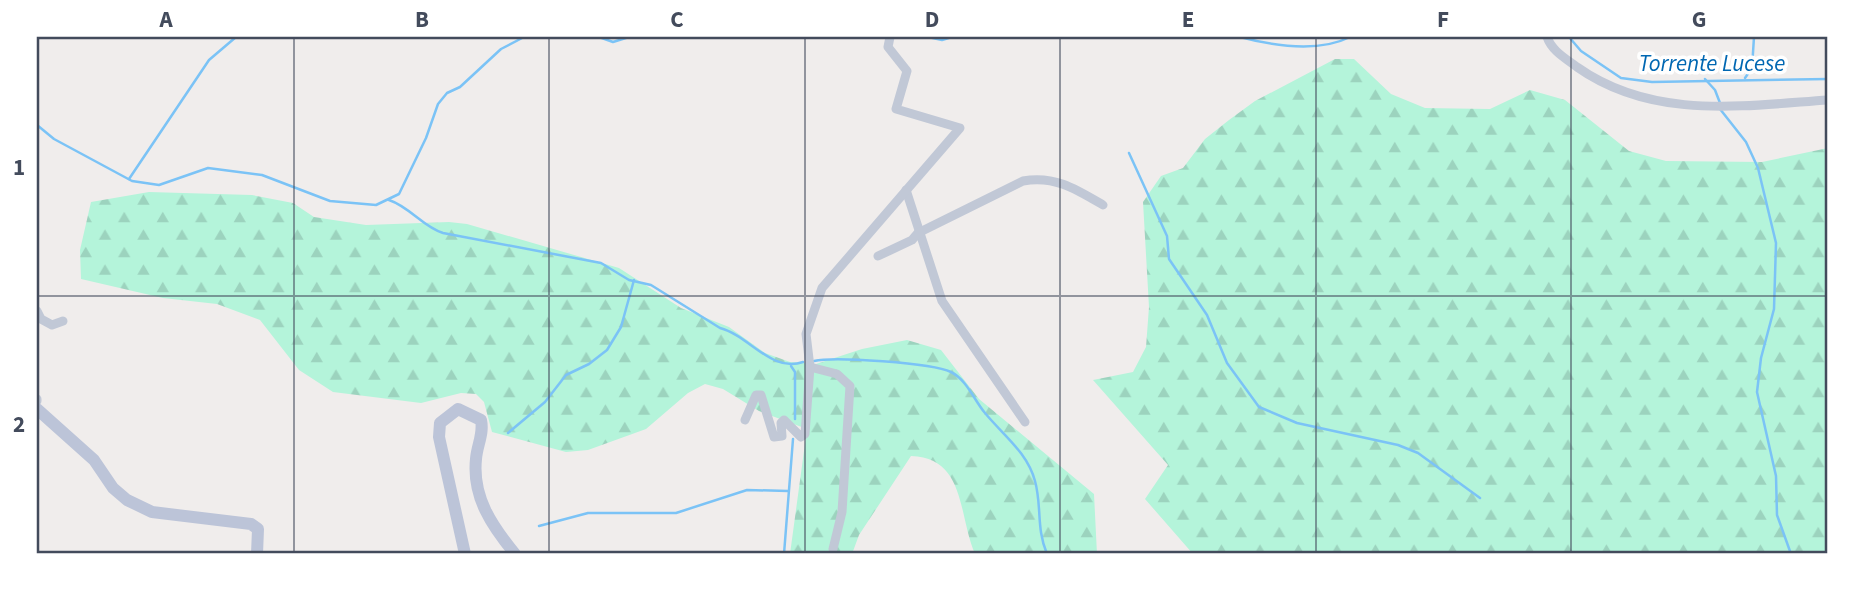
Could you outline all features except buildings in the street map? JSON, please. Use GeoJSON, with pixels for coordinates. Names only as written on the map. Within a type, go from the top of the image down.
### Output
{"type":"FeatureCollection","features":[{"type":"Feature","properties":{"kind":"main road"},"geometry":{"type":"LineString","coordinates":[[37,409],[94,460],[113,488],[127,500],[152,512],[251,524],[258,530],[257,554]]}},
{"type":"Feature","properties":{"kind":"main road"},"geometry":{"type":"LineString","coordinates":[[465,554],[439,437],[440,423],[458,409],[481,420],[483,430],[476,458],[480,496],[486,515],[515,554]]}},
{"type":"Feature","properties":{"kind":"street"},"geometry":{"type":"LineString","coordinates":[[745,420],[756,396],[761,396],[774,437],[782,436],[781,424],[784,420],[801,437],[804,434],[810,367],[806,334],[822,288],[960,128],[896,109],[907,71],[906,65],[888,47],[890,37]]}},
{"type":"Feature","properties":{"kind":"street"},"geometry":{"type":"LineString","coordinates":[[1547,37],[1549,44],[1561,55],[1622,93],[1648,101],[1720,105],[1828,100]]}},
{"type":"Feature","properties":{"kind":"street"},"geometry":{"type":"LineString","coordinates":[[878,256],[1023,181],[1038,178],[1070,186],[1103,205]]}},
{"type":"Feature","properties":{"kind":"street"},"geometry":{"type":"LineString","coordinates":[[906,190],[950,315],[976,348],[1025,422]]}},
{"type":"Feature","properties":{"kind":"street"},"geometry":{"type":"LineString","coordinates":[[37,311],[41,319],[52,325],[63,321]]}},
{"type":"Feature","properties":{"kind":"street"},"geometry":{"type":"LineString","coordinates":[[810,367],[837,374],[849,386],[842,512],[833,549]]}},
{"type":"Feature","properties":{"kind":"green space"},"geometry":{"type":"Polygon","coordinates":[[[1335,59],[1354,59],[1391,94],[1425,108],[1490,109],[1530,90],[1565,100],[1629,151],[1666,161],[1762,162],[1828,148],[1828,554],[1193,554],[1145,499],[1168,465],[1093,380],[1133,372],[1146,347],[1149,307],[1143,202],[1161,176],[1183,168],[1205,139],[1229,120],[1255,101],[1335,59]]]}},
{"type":"Feature","properties":{"kind":"green space"},"geometry":{"type":"Polygon","coordinates":[[[149,192],[252,195],[293,203],[314,217],[366,225],[449,222],[467,224],[619,268],[681,308],[729,327],[765,353],[790,362],[816,364],[862,349],[907,340],[941,350],[979,399],[1094,494],[1097,554],[975,554],[951,478],[942,467],[929,459],[911,456],[859,535],[852,554],[790,554],[807,429],[759,411],[723,389],[705,384],[688,393],[646,429],[588,450],[566,452],[492,432],[484,402],[476,394],[461,393],[421,403],[333,392],[299,370],[260,320],[217,304],[163,298],[81,279],[80,250],[91,202],[149,192]]]}},
{"type":"Feature","properties":{"kind":"waterway"},"geometry":{"type":"LineString","coordinates":[[129,179],[209,60],[236,37]]}},
{"type":"Feature","properties":{"kind":"waterway","name":"Torrente Lucese"},"geometry":{"type":"LineString","coordinates":[[37,125],[54,139],[132,181],[159,185],[208,168],[262,175],[330,201],[376,205],[399,194],[426,138],[438,104],[447,93],[460,87],[501,49],[524,37]]}},
{"type":"Feature","properties":{"kind":"waterway","name":"Torrente Lucese"},"geometry":{"type":"LineString","coordinates":[[599,37],[613,42],[629,37]]}},
{"type":"Feature","properties":{"kind":"waterway","name":"Torrente Lucese"},"geometry":{"type":"LineString","coordinates":[[928,37],[942,40],[952,37]]}},
{"type":"Feature","properties":{"kind":"waterway","name":"Torrente Lucese"},"geometry":{"type":"LineString","coordinates":[[1240,37],[1296,46],[1324,45],[1350,37]]}},
{"type":"Feature","properties":{"kind":"waterway","name":"Torrente Lucese"},"geometry":{"type":"LineString","coordinates":[[1569,37],[1581,51],[1621,78],[1652,82],[1828,79]]}},
{"type":"Feature","properties":{"kind":"waterway"},"geometry":{"type":"LineString","coordinates":[[1745,78],[1752,68],[1754,37]]}},
{"type":"Feature","properties":{"kind":"waterway"},"geometry":{"type":"LineString","coordinates":[[1705,79],[1715,90],[1720,103]]}},
{"type":"Feature","properties":{"kind":"waterway"},"geometry":{"type":"LineString","coordinates":[[1720,109],[1746,142],[1758,168],[1776,243],[1774,309],[1761,358],[1757,392],[1776,476],[1777,515],[1791,554]]}},
{"type":"Feature","properties":{"kind":"waterway"},"geometry":{"type":"LineString","coordinates":[[1129,153],[1167,236],[1169,259],[1207,315],[1227,363],[1259,407],[1297,423],[1398,445],[1418,453],[1480,498]]}},
{"type":"Feature","properties":{"kind":"waterway"},"geometry":{"type":"LineString","coordinates":[[389,200],[443,233],[601,263],[629,280],[651,285],[771,358],[791,364],[803,362]]}},
{"type":"Feature","properties":{"kind":"waterway"},"geometry":{"type":"LineString","coordinates":[[508,433],[545,402],[566,375],[589,364],[607,350],[621,327],[634,280]]}},
{"type":"Feature","properties":{"kind":"waterway"},"geometry":{"type":"LineString","coordinates":[[814,361],[841,359],[905,363],[940,369],[957,376],[1026,461],[1035,481],[1041,535],[1047,554]]}},
{"type":"Feature","properties":{"kind":"waterway"},"geometry":{"type":"LineString","coordinates":[[791,366],[795,372],[795,419]]}},
{"type":"Feature","properties":{"kind":"waterway"},"geometry":{"type":"LineString","coordinates":[[784,554],[793,439]]}},
{"type":"Feature","properties":{"kind":"waterway"},"geometry":{"type":"LineString","coordinates":[[539,526],[588,513],[676,513],[747,490],[788,491]]}}]}
